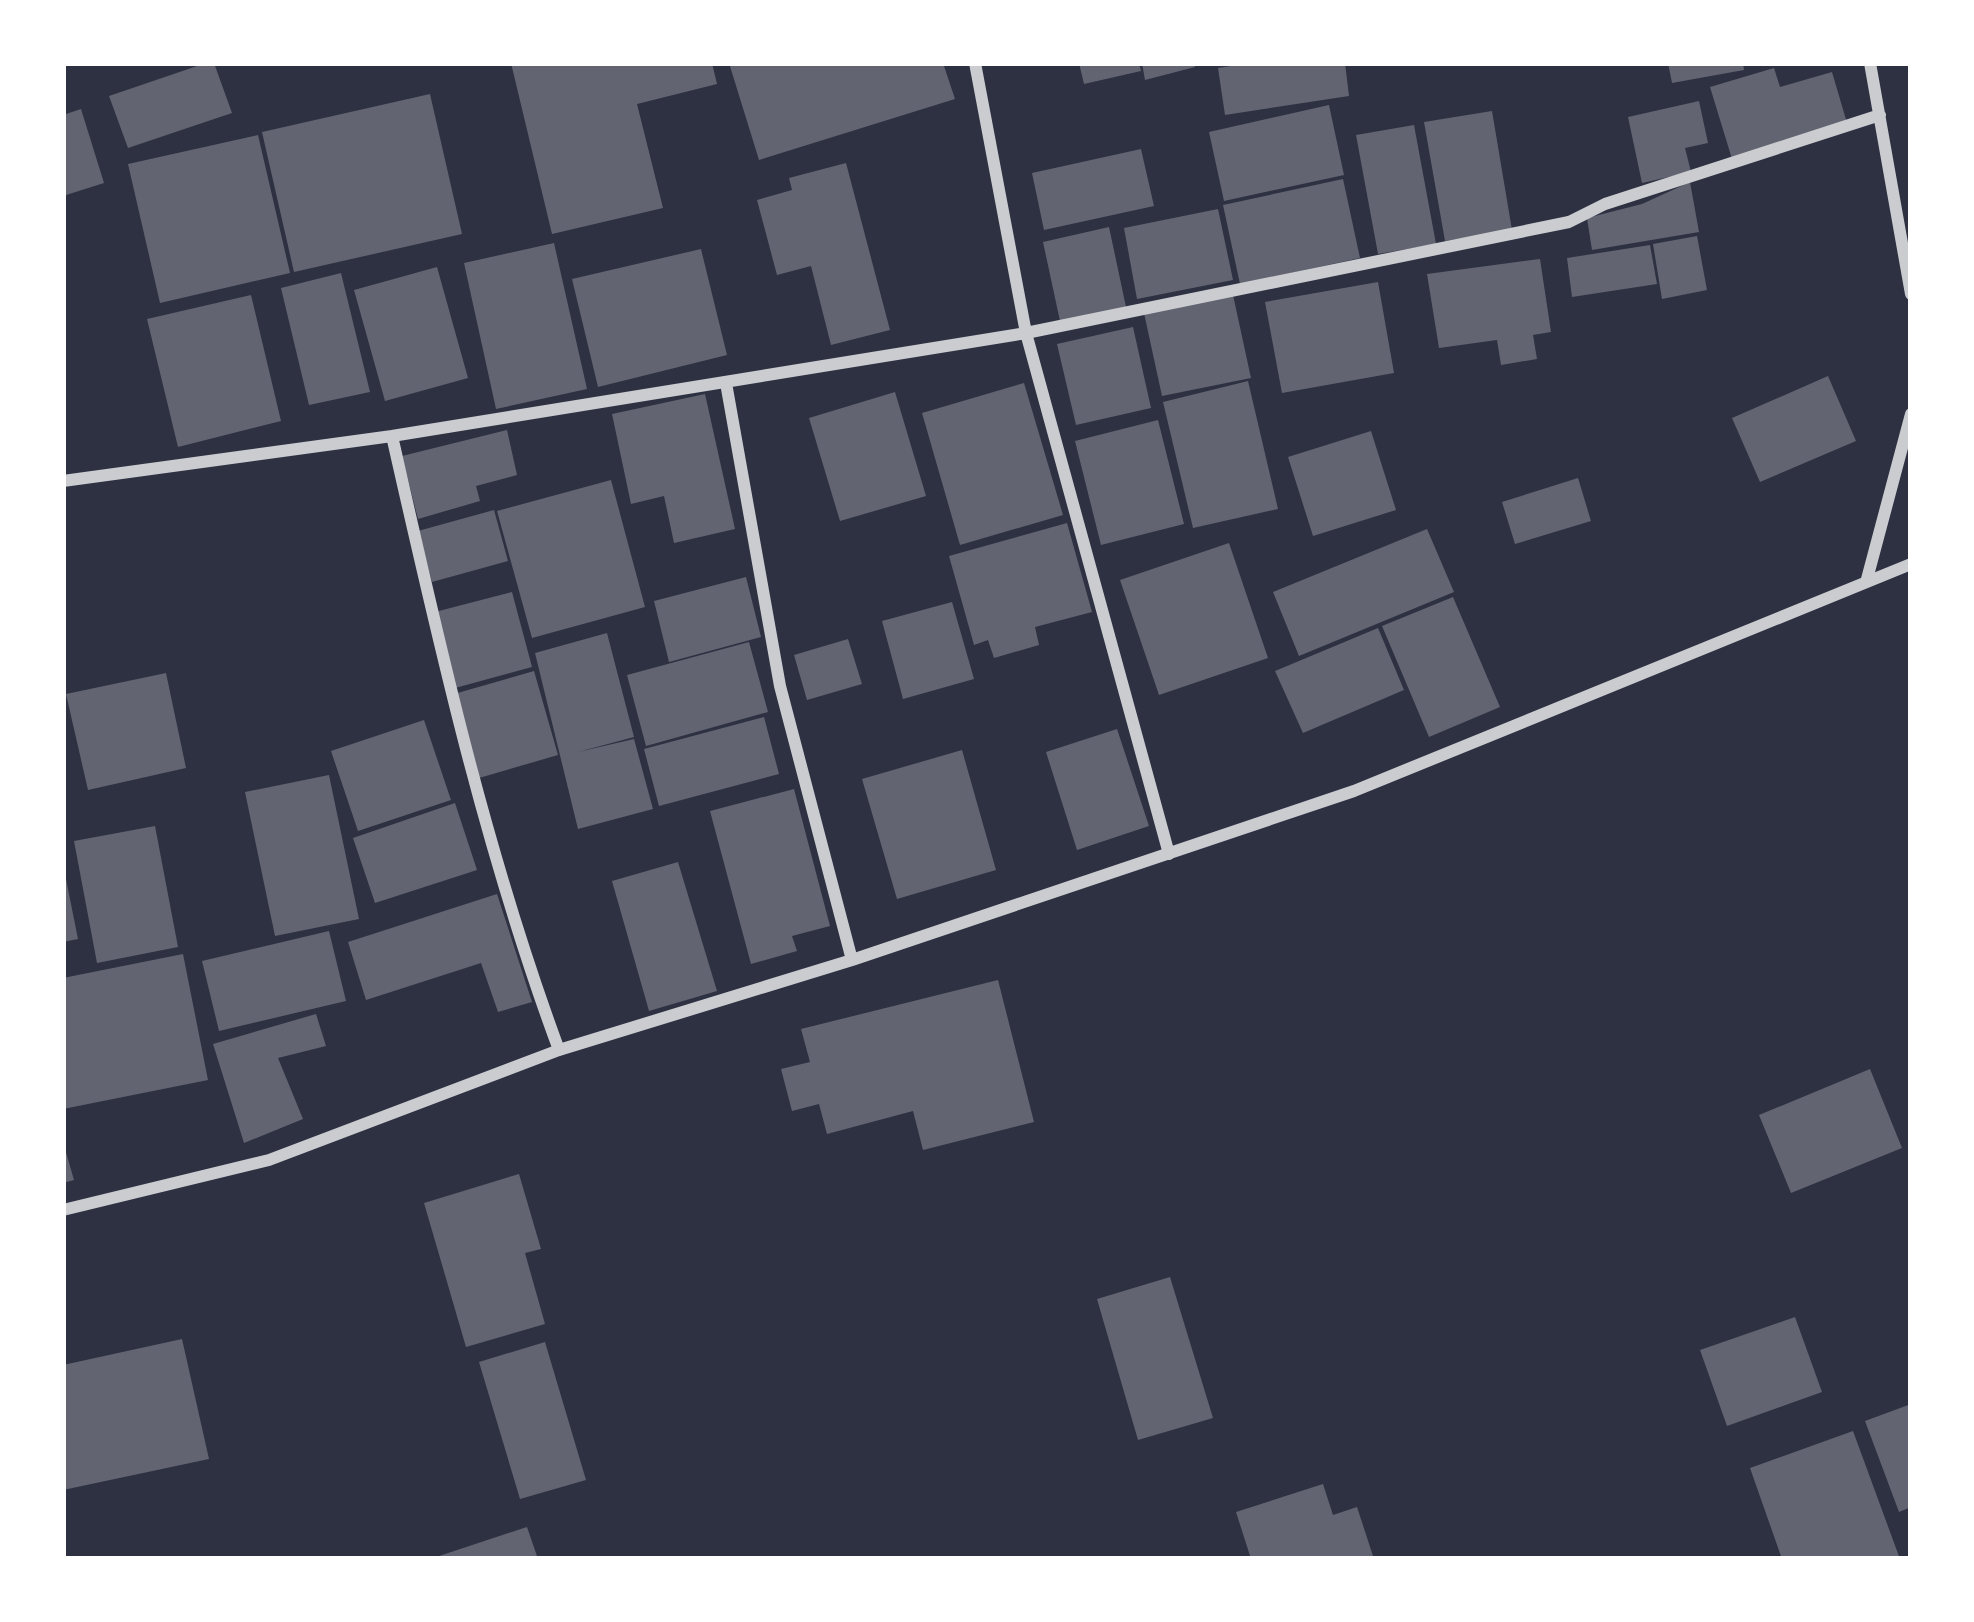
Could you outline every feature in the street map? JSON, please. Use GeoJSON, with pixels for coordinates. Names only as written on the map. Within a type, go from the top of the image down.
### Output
{"type":"FeatureCollection","features":[{"type":"Feature","properties":{"kind":"street"},"geometry":{"type":"LineString","coordinates":[[975,63],[1026,332],[1169,854]]}},
{"type":"Feature","properties":{"kind":"street"},"geometry":{"type":"LineString","coordinates":[[1870,63],[1911,294]]}},
{"type":"Feature","properties":{"kind":"street"},"geometry":{"type":"LineString","coordinates":[[63,481],[392,436],[1026,332],[1569,222],[1605,204],[1880,115]]}},
{"type":"Feature","properties":{"kind":"street"},"geometry":{"type":"LineString","coordinates":[[726,383],[780,686],[852,960]]}},
{"type":"Feature","properties":{"kind":"street"},"geometry":{"type":"LineString","coordinates":[[1867,579],[1911,414]]}},
{"type":"Feature","properties":{"kind":"street"},"geometry":{"type":"LineString","coordinates":[[392,436],[459,734],[522,950],[559,1050]]}},
{"type":"Feature","properties":{"kind":"street"},"geometry":{"type":"LineString","coordinates":[[63,1210],[269,1160],[559,1050],[852,960],[1354,790],[1593,697],[1911,564]]}},
{"type":"Feature","properties":{"kind":"building"},"geometry":{"type":"Polygon","coordinates":[[[214,63],[232,113],[128,148],[109,96],[214,63]]]}},
{"type":"Feature","properties":{"kind":"building"},"geometry":{"type":"Polygon","coordinates":[[[511,63],[712,63],[717,84],[637,104],[663,208],[552,234],[511,63]]]}},
{"type":"Feature","properties":{"kind":"building"},"geometry":{"type":"Polygon","coordinates":[[[729,63],[943,63],[955,99],[759,160],[729,63]]]}},
{"type":"Feature","properties":{"kind":"building"},"geometry":{"type":"Polygon","coordinates":[[[1079,63],[1139,63],[1141,71],[1084,84],[1079,63]]]}},
{"type":"Feature","properties":{"kind":"building"},"geometry":{"type":"Polygon","coordinates":[[[1142,63],[1194,63],[1195,67],[1145,80],[1142,63]]]}},
{"type":"Feature","properties":{"kind":"building"},"geometry":{"type":"Polygon","coordinates":[[[1250,63],[1345,63],[1349,96],[1225,115],[1218,68],[1250,63]]]}},
{"type":"Feature","properties":{"kind":"building"},"geometry":{"type":"Polygon","coordinates":[[[1668,63],[1743,63],[1744,70],[1672,83],[1668,63]]]}},
{"type":"Feature","properties":{"kind":"building"},"geometry":{"type":"Polygon","coordinates":[[[1774,68],[1780,87],[1832,72],[1847,123],[1732,159],[1710,87],[1774,68]]]}},
{"type":"Feature","properties":{"kind":"building"},"geometry":{"type":"Polygon","coordinates":[[[430,94],[462,234],[294,272],[262,132],[430,94]]]}},
{"type":"Feature","properties":{"kind":"building"},"geometry":{"type":"Polygon","coordinates":[[[1699,101],[1708,143],[1685,148],[1691,172],[1642,183],[1628,117],[1699,101]]]}},
{"type":"Feature","properties":{"kind":"building"},"geometry":{"type":"Polygon","coordinates":[[[1329,105],[1344,175],[1224,201],[1209,132],[1329,105]]]}},
{"type":"Feature","properties":{"kind":"building"},"geometry":{"type":"Polygon","coordinates":[[[81,109],[104,183],[63,196],[63,115],[81,109]]]}},
{"type":"Feature","properties":{"kind":"building"},"geometry":{"type":"Polygon","coordinates":[[[1492,111],[1512,230],[1445,241],[1424,122],[1492,111]]]}},
{"type":"Feature","properties":{"kind":"building"},"geometry":{"type":"Polygon","coordinates":[[[1414,125],[1436,244],[1378,254],[1356,135],[1414,125]]]}},
{"type":"Feature","properties":{"kind":"building"},"geometry":{"type":"Polygon","coordinates":[[[258,135],[290,273],[160,303],[128,164],[258,135]]]}},
{"type":"Feature","properties":{"kind":"building"},"geometry":{"type":"Polygon","coordinates":[[[1141,149],[1154,206],[1044,230],[1032,173],[1141,149]]]}},
{"type":"Feature","properties":{"kind":"building"},"geometry":{"type":"Polygon","coordinates":[[[846,163],[890,330],[831,345],[811,266],[777,275],[757,200],[792,190],[789,178],[846,163]]]}},
{"type":"Feature","properties":{"kind":"building"},"geometry":{"type":"Polygon","coordinates":[[[1343,179],[1360,258],[1240,284],[1223,205],[1343,179]]]}},
{"type":"Feature","properties":{"kind":"building"},"geometry":{"type":"Polygon","coordinates":[[[1690,182],[1699,232],[1592,250],[1587,218],[1642,204],[1690,182]]]}},
{"type":"Feature","properties":{"kind":"building"},"geometry":{"type":"Polygon","coordinates":[[[1218,209],[1233,280],[1137,299],[1124,228],[1218,209]]]}},
{"type":"Feature","properties":{"kind":"building"},"geometry":{"type":"Polygon","coordinates":[[[1109,227],[1126,307],[1060,321],[1043,242],[1109,227]]]}},
{"type":"Feature","properties":{"kind":"building"},"geometry":{"type":"Polygon","coordinates":[[[1697,236],[1707,290],[1662,299],[1653,244],[1697,236]]]}},
{"type":"Feature","properties":{"kind":"building"},"geometry":{"type":"Polygon","coordinates":[[[554,243],[587,389],[496,409],[464,263],[554,243]]]}},
{"type":"Feature","properties":{"kind":"building"},"geometry":{"type":"Polygon","coordinates":[[[1650,245],[1657,284],[1572,297],[1567,258],[1650,245]]]}},
{"type":"Feature","properties":{"kind":"building"},"geometry":{"type":"Polygon","coordinates":[[[701,249],[727,355],[598,387],[572,279],[701,249]]]}},
{"type":"Feature","properties":{"kind":"building"},"geometry":{"type":"Polygon","coordinates":[[[1540,259],[1551,332],[1533,335],[1537,359],[1501,365],[1497,340],[1439,348],[1427,274],[1540,259]]]}},
{"type":"Feature","properties":{"kind":"building"},"geometry":{"type":"Polygon","coordinates":[[[437,267],[468,378],[385,401],[354,290],[437,267]]]}},
{"type":"Feature","properties":{"kind":"building"},"geometry":{"type":"Polygon","coordinates":[[[341,273],[370,392],[309,405],[281,288],[341,273]]]}},
{"type":"Feature","properties":{"kind":"building"},"geometry":{"type":"Polygon","coordinates":[[[1378,282],[1394,373],[1282,393],[1265,302],[1378,282]]]}},
{"type":"Feature","properties":{"kind":"building"},"geometry":{"type":"Polygon","coordinates":[[[251,295],[281,421],[178,447],[147,319],[251,295]]]}},
{"type":"Feature","properties":{"kind":"building"},"geometry":{"type":"Polygon","coordinates":[[[1233,295],[1251,378],[1162,396],[1144,313],[1233,295]]]}},
{"type":"Feature","properties":{"kind":"building"},"geometry":{"type":"Polygon","coordinates":[[[1133,327],[1151,408],[1076,425],[1057,344],[1133,327]]]}},
{"type":"Feature","properties":{"kind":"building"},"geometry":{"type":"Polygon","coordinates":[[[1828,376],[1856,441],[1760,482],[1732,418],[1828,376]]]}},
{"type":"Feature","properties":{"kind":"building"},"geometry":{"type":"Polygon","coordinates":[[[1248,381],[1278,509],[1193,528],[1163,402],[1248,381]]]}},
{"type":"Feature","properties":{"kind":"building"},"geometry":{"type":"Polygon","coordinates":[[[1024,383],[1063,515],[960,545],[922,413],[1024,383]]]}},
{"type":"Feature","properties":{"kind":"building"},"geometry":{"type":"Polygon","coordinates":[[[895,392],[926,496],[840,521],[809,418],[895,392]]]}},
{"type":"Feature","properties":{"kind":"building"},"geometry":{"type":"Polygon","coordinates":[[[705,394],[735,529],[674,543],[664,496],[631,504],[612,414],[705,394]]]}},
{"type":"Feature","properties":{"kind":"building"},"geometry":{"type":"Polygon","coordinates":[[[1158,420],[1184,524],[1101,545],[1075,441],[1158,420]]]}},
{"type":"Feature","properties":{"kind":"building"},"geometry":{"type":"Polygon","coordinates":[[[507,430],[517,475],[476,486],[480,501],[418,519],[402,456],[507,430]]]}},
{"type":"Feature","properties":{"kind":"building"},"geometry":{"type":"Polygon","coordinates":[[[1371,431],[1396,510],[1313,536],[1288,457],[1371,431]]]}},
{"type":"Feature","properties":{"kind":"building"},"geometry":{"type":"Polygon","coordinates":[[[1578,478],[1591,521],[1515,544],[1502,502],[1578,478]]]}},
{"type":"Feature","properties":{"kind":"building"},"geometry":{"type":"Polygon","coordinates":[[[611,480],[645,607],[532,638],[497,511],[611,480]]]}},
{"type":"Feature","properties":{"kind":"building"},"geometry":{"type":"Polygon","coordinates":[[[494,510],[508,561],[432,582],[418,531],[494,510]]]}},
{"type":"Feature","properties":{"kind":"building"},"geometry":{"type":"Polygon","coordinates":[[[1067,523],[1092,612],[1035,627],[1039,645],[994,658],[988,640],[974,645],[949,556],[1067,523]]]}},
{"type":"Feature","properties":{"kind":"building"},"geometry":{"type":"Polygon","coordinates":[[[1427,529],[1454,592],[1299,656],[1273,592],[1427,529]]]}},
{"type":"Feature","properties":{"kind":"building"},"geometry":{"type":"Polygon","coordinates":[[[1229,543],[1268,658],[1159,695],[1120,580],[1229,543]]]}},
{"type":"Feature","properties":{"kind":"building"},"geometry":{"type":"Polygon","coordinates":[[[746,577],[761,637],[669,662],[654,601],[746,577]]]}},
{"type":"Feature","properties":{"kind":"building"},"geometry":{"type":"Polygon","coordinates":[[[512,592],[532,667],[455,688],[435,612],[512,592]]]}},
{"type":"Feature","properties":{"kind":"building"},"geometry":{"type":"Polygon","coordinates":[[[1453,597],[1500,707],[1429,737],[1382,626],[1453,597]]]}},
{"type":"Feature","properties":{"kind":"building"},"geometry":{"type":"Polygon","coordinates":[[[952,602],[974,679],[903,699],[882,621],[952,602]]]}},
{"type":"Feature","properties":{"kind":"building"},"geometry":{"type":"Polygon","coordinates":[[[1378,628],[1404,690],[1303,733],[1275,671],[1378,628]]]}},
{"type":"Feature","properties":{"kind":"building"},"geometry":{"type":"Polygon","coordinates":[[[607,633],[634,737],[578,752],[634,739],[653,809],[578,829],[535,653],[607,633]]]}},
{"type":"Feature","properties":{"kind":"building"},"geometry":{"type":"Polygon","coordinates":[[[848,639],[862,684],[807,700],[794,655],[848,639]]]}},
{"type":"Feature","properties":{"kind":"building"},"geometry":{"type":"Polygon","coordinates":[[[749,642],[768,712],[646,746],[627,675],[749,642]]]}},
{"type":"Feature","properties":{"kind":"building"},"geometry":{"type":"Polygon","coordinates":[[[534,671],[558,755],[479,778],[454,694],[534,671]]]}},
{"type":"Feature","properties":{"kind":"building"},"geometry":{"type":"Polygon","coordinates":[[[166,673],[186,768],[88,790],[66,694],[166,673]]]}},
{"type":"Feature","properties":{"kind":"building"},"geometry":{"type":"Polygon","coordinates":[[[764,717],[779,774],[659,806],[644,749],[764,717]]]}},
{"type":"Feature","properties":{"kind":"building"},"geometry":{"type":"Polygon","coordinates":[[[424,720],[451,800],[358,831],[331,751],[424,720]]]}},
{"type":"Feature","properties":{"kind":"building"},"geometry":{"type":"Polygon","coordinates":[[[1117,729],[1149,826],[1077,850],[1046,752],[1117,729]]]}},
{"type":"Feature","properties":{"kind":"building"},"geometry":{"type":"Polygon","coordinates":[[[962,750],[996,870],[897,899],[862,779],[962,750]]]}},
{"type":"Feature","properties":{"kind":"building"},"geometry":{"type":"Polygon","coordinates":[[[329,775],[359,919],[275,936],[245,792],[329,775]]]}},
{"type":"Feature","properties":{"kind":"building"},"geometry":{"type":"Polygon","coordinates":[[[794,789],[830,926],[792,936],[797,951],[751,964],[710,811],[794,789]]]}},
{"type":"Feature","properties":{"kind":"building"},"geometry":{"type":"Polygon","coordinates":[[[455,803],[477,870],[375,903],[353,838],[455,803]]]}},
{"type":"Feature","properties":{"kind":"building"},"geometry":{"type":"Polygon","coordinates":[[[155,826],[178,947],[97,963],[74,841],[155,826]]]}},
{"type":"Feature","properties":{"kind":"building"},"geometry":{"type":"Polygon","coordinates":[[[678,862],[717,991],[649,1011],[612,881],[678,862]]]}},
{"type":"Feature","properties":{"kind":"building"},"geometry":{"type":"Polygon","coordinates":[[[63,864],[78,939],[63,942],[63,864]]]}},
{"type":"Feature","properties":{"kind":"building"},"geometry":{"type":"Polygon","coordinates":[[[497,894],[532,1002],[498,1012],[481,963],[366,1000],[348,942],[497,894]]]}},
{"type":"Feature","properties":{"kind":"building"},"geometry":{"type":"Polygon","coordinates":[[[329,931],[346,1001],[219,1031],[202,961],[329,931]]]}},
{"type":"Feature","properties":{"kind":"building"},"geometry":{"type":"Polygon","coordinates":[[[183,954],[208,1080],[63,1109],[63,978],[183,954]]]}},
{"type":"Feature","properties":{"kind":"building"},"geometry":{"type":"Polygon","coordinates":[[[998,980],[1034,1122],[923,1150],[913,1111],[827,1134],[819,1104],[792,1111],[781,1069],[810,1062],[801,1029],[998,980]]]}},
{"type":"Feature","properties":{"kind":"building"},"geometry":{"type":"Polygon","coordinates":[[[316,1014],[326,1046],[278,1058],[303,1119],[244,1143],[213,1044],[316,1014]]]}},
{"type":"Feature","properties":{"kind":"building"},"geometry":{"type":"Polygon","coordinates":[[[1870,1069],[1902,1148],[1791,1193],[1759,1115],[1870,1069]]]}},
{"type":"Feature","properties":{"kind":"building"},"geometry":{"type":"Polygon","coordinates":[[[63,1142],[74,1180],[63,1183],[63,1142]]]}},
{"type":"Feature","properties":{"kind":"building"},"geometry":{"type":"Polygon","coordinates":[[[519,1174],[541,1249],[525,1253],[545,1324],[466,1347],[424,1203],[519,1174]]]}},
{"type":"Feature","properties":{"kind":"building"},"geometry":{"type":"Polygon","coordinates":[[[1170,1277],[1213,1418],[1138,1440],[1097,1299],[1170,1277]]]}},
{"type":"Feature","properties":{"kind":"building"},"geometry":{"type":"Polygon","coordinates":[[[1795,1317],[1822,1392],[1727,1426],[1700,1350],[1795,1317]]]}},
{"type":"Feature","properties":{"kind":"building"},"geometry":{"type":"Polygon","coordinates":[[[182,1339],[209,1459],[63,1490],[63,1365],[182,1339]]]}},
{"type":"Feature","properties":{"kind":"building"},"geometry":{"type":"Polygon","coordinates":[[[545,1342],[586,1480],[520,1499],[479,1362],[545,1342]]]}},
{"type":"Feature","properties":{"kind":"building"},"geometry":{"type":"Polygon","coordinates":[[[1911,1404],[1911,1507],[1899,1512],[1865,1421],[1911,1404]]]}},
{"type":"Feature","properties":{"kind":"building"},"geometry":{"type":"Polygon","coordinates":[[[1853,1431],[1900,1559],[1782,1559],[1750,1468],[1853,1431]]]}},
{"type":"Feature","properties":{"kind":"building"},"geometry":{"type":"Polygon","coordinates":[[[1323,1484],[1333,1515],[1357,1507],[1374,1559],[1251,1559],[1236,1512],[1323,1484]]]}},
{"type":"Feature","properties":{"kind":"building"},"geometry":{"type":"Polygon","coordinates":[[[527,1527],[538,1559],[433,1559],[433,1558],[527,1527]]]}}]}
